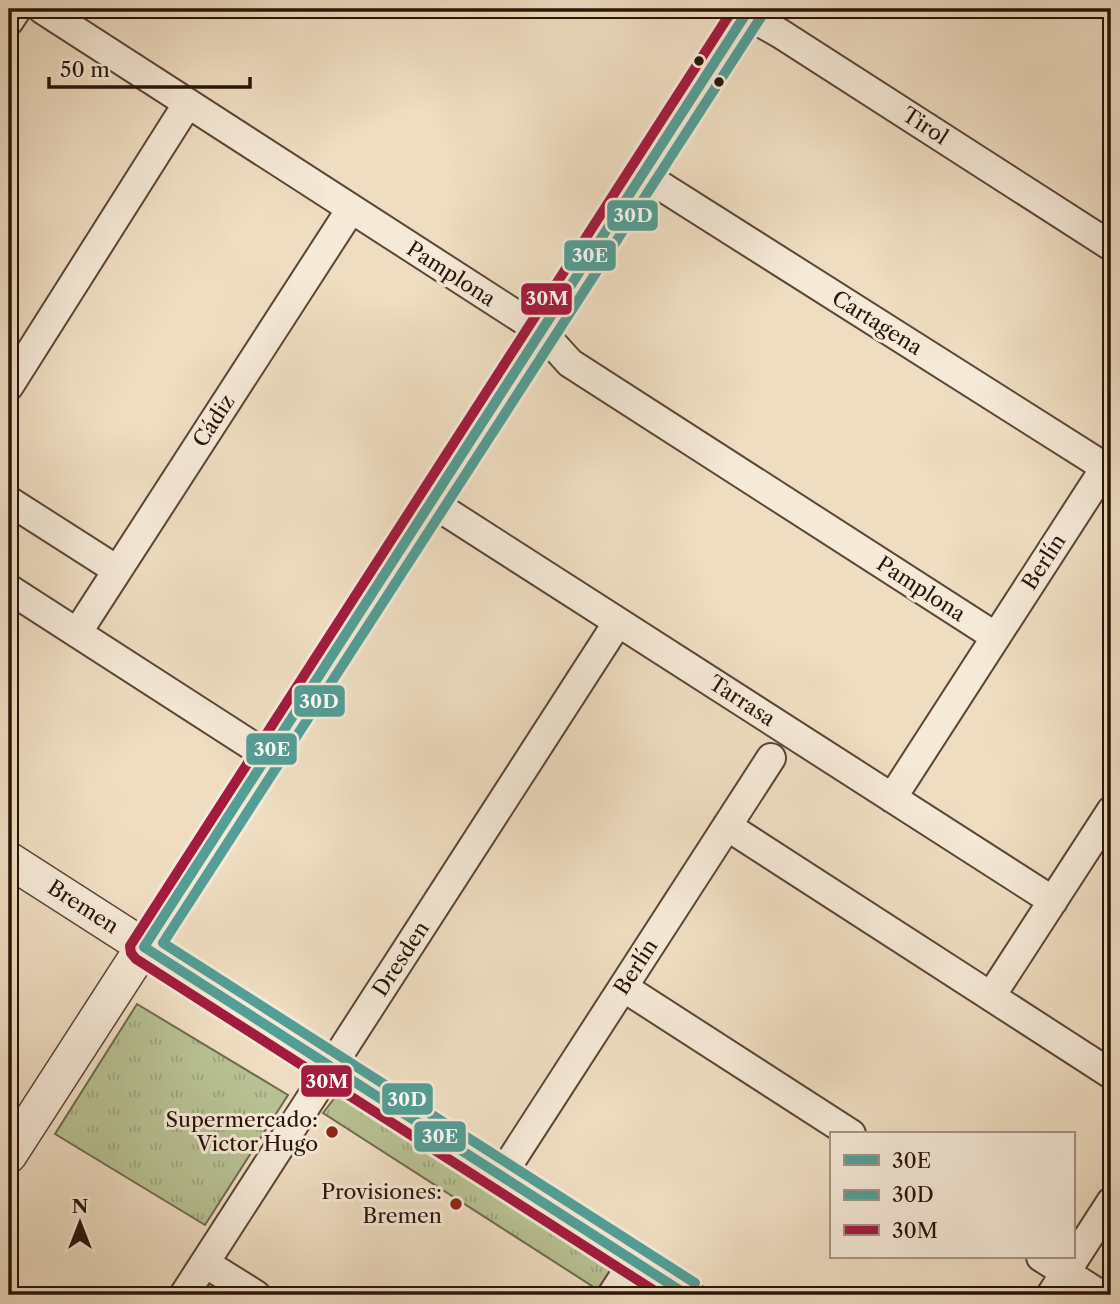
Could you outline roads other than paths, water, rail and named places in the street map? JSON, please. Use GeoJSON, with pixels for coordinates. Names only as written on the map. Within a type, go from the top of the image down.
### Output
{"type":"FeatureCollection","features":[{"type":"Feature","properties":{"kind":"street"},"geometry":{"type":"LineString","coordinates":[[9,21],[17,9]]}},
{"type":"Feature","properties":{"kind":"street","name":"Pamplona"},"geometry":{"type":"LineString","coordinates":[[42,9],[541,331],[570,363],[996,637]]}},
{"type":"Feature","properties":{"kind":"street"},"geometry":{"type":"LineString","coordinates":[[9,1155],[642,174],[744,10]]}},
{"type":"Feature","properties":{"kind":"street","name":"Tirol"},"geometry":{"type":"LineString","coordinates":[[744,10],[1111,246]]}},
{"type":"Feature","properties":{"kind":"street"},"geometry":{"type":"LineString","coordinates":[[9,386],[188,103]]}},
{"type":"Feature","properties":{"kind":"street","name":"Cartagena"},"geometry":{"type":"LineString","coordinates":[[642,174],[1108,470]]}},
{"type":"Feature","properties":{"kind":"street","name":"Cádiz"},"geometry":{"type":"LineString","coordinates":[[77,633],[351,209]]}},
{"type":"Feature","properties":{"kind":"street","name":"Berlín"},"geometry":{"type":"LineString","coordinates":[[892,798],[1108,470]]}},
{"type":"Feature","properties":{"kind":"street"},"geometry":{"type":"LineString","coordinates":[[9,500],[117,570]]}},
{"type":"Feature","properties":{"kind":"street","name":"Tarrasa"},"geometry":{"type":"LineString","coordinates":[[431,502],[1053,901]]}},
{"type":"Feature","properties":{"kind":"street"},"geometry":{"type":"LineString","coordinates":[[9,589],[268,755]]}},
{"type":"Feature","properties":{"kind":"street","name":"Dresden"},"geometry":{"type":"LineString","coordinates":[[184,1295],[618,622]]}},
{"type":"Feature","properties":{"kind":"street","name":"Berlín"},"geometry":{"type":"LineString","coordinates":[[500,1175],[771,758]]}},
{"type":"Feature","properties":{"kind":"street"},"geometry":{"type":"LineString","coordinates":[[991,996],[1111,811]]}},
{"type":"Feature","properties":{"kind":"street"},"geometry":{"type":"LineString","coordinates":[[727,826],[1111,1074]]}},
{"type":"Feature","properties":{"kind":"street","name":"Bremen"},"geometry":{"type":"LineString","coordinates":[[9,860],[687,1295]]}},
{"type":"Feature","properties":{"kind":"street"},"geometry":{"type":"LineString","coordinates":[[623,987],[848,1132]]}},
{"type":"Feature","properties":{"kind":"street"},"geometry":{"type":"LineString","coordinates":[[1059,1284],[1111,1202]]}},
{"type":"Feature","properties":{"kind":"street"},"geometry":{"type":"LineString","coordinates":[[1042,1258],[1059,1284],[1101,1295]]}},
{"type":"Feature","properties":{"kind":"street"},"geometry":{"type":"LineString","coordinates":[[612,1295],[634,1261]]}},
{"type":"Feature","properties":{"kind":"street"},"geometry":{"type":"LineString","coordinates":[[205,1263],[256,1295]]}},
{"type":"Feature","properties":{"kind":"place","name":"Supermercado: Victor Hugo"},"geometry":{"type":"Point","coordinates":[332,1132]}},
{"type":"Feature","properties":{"kind":"place","name":"Provisiones: Bremen"},"geometry":{"type":"Point","coordinates":[456,1204]}}]}
